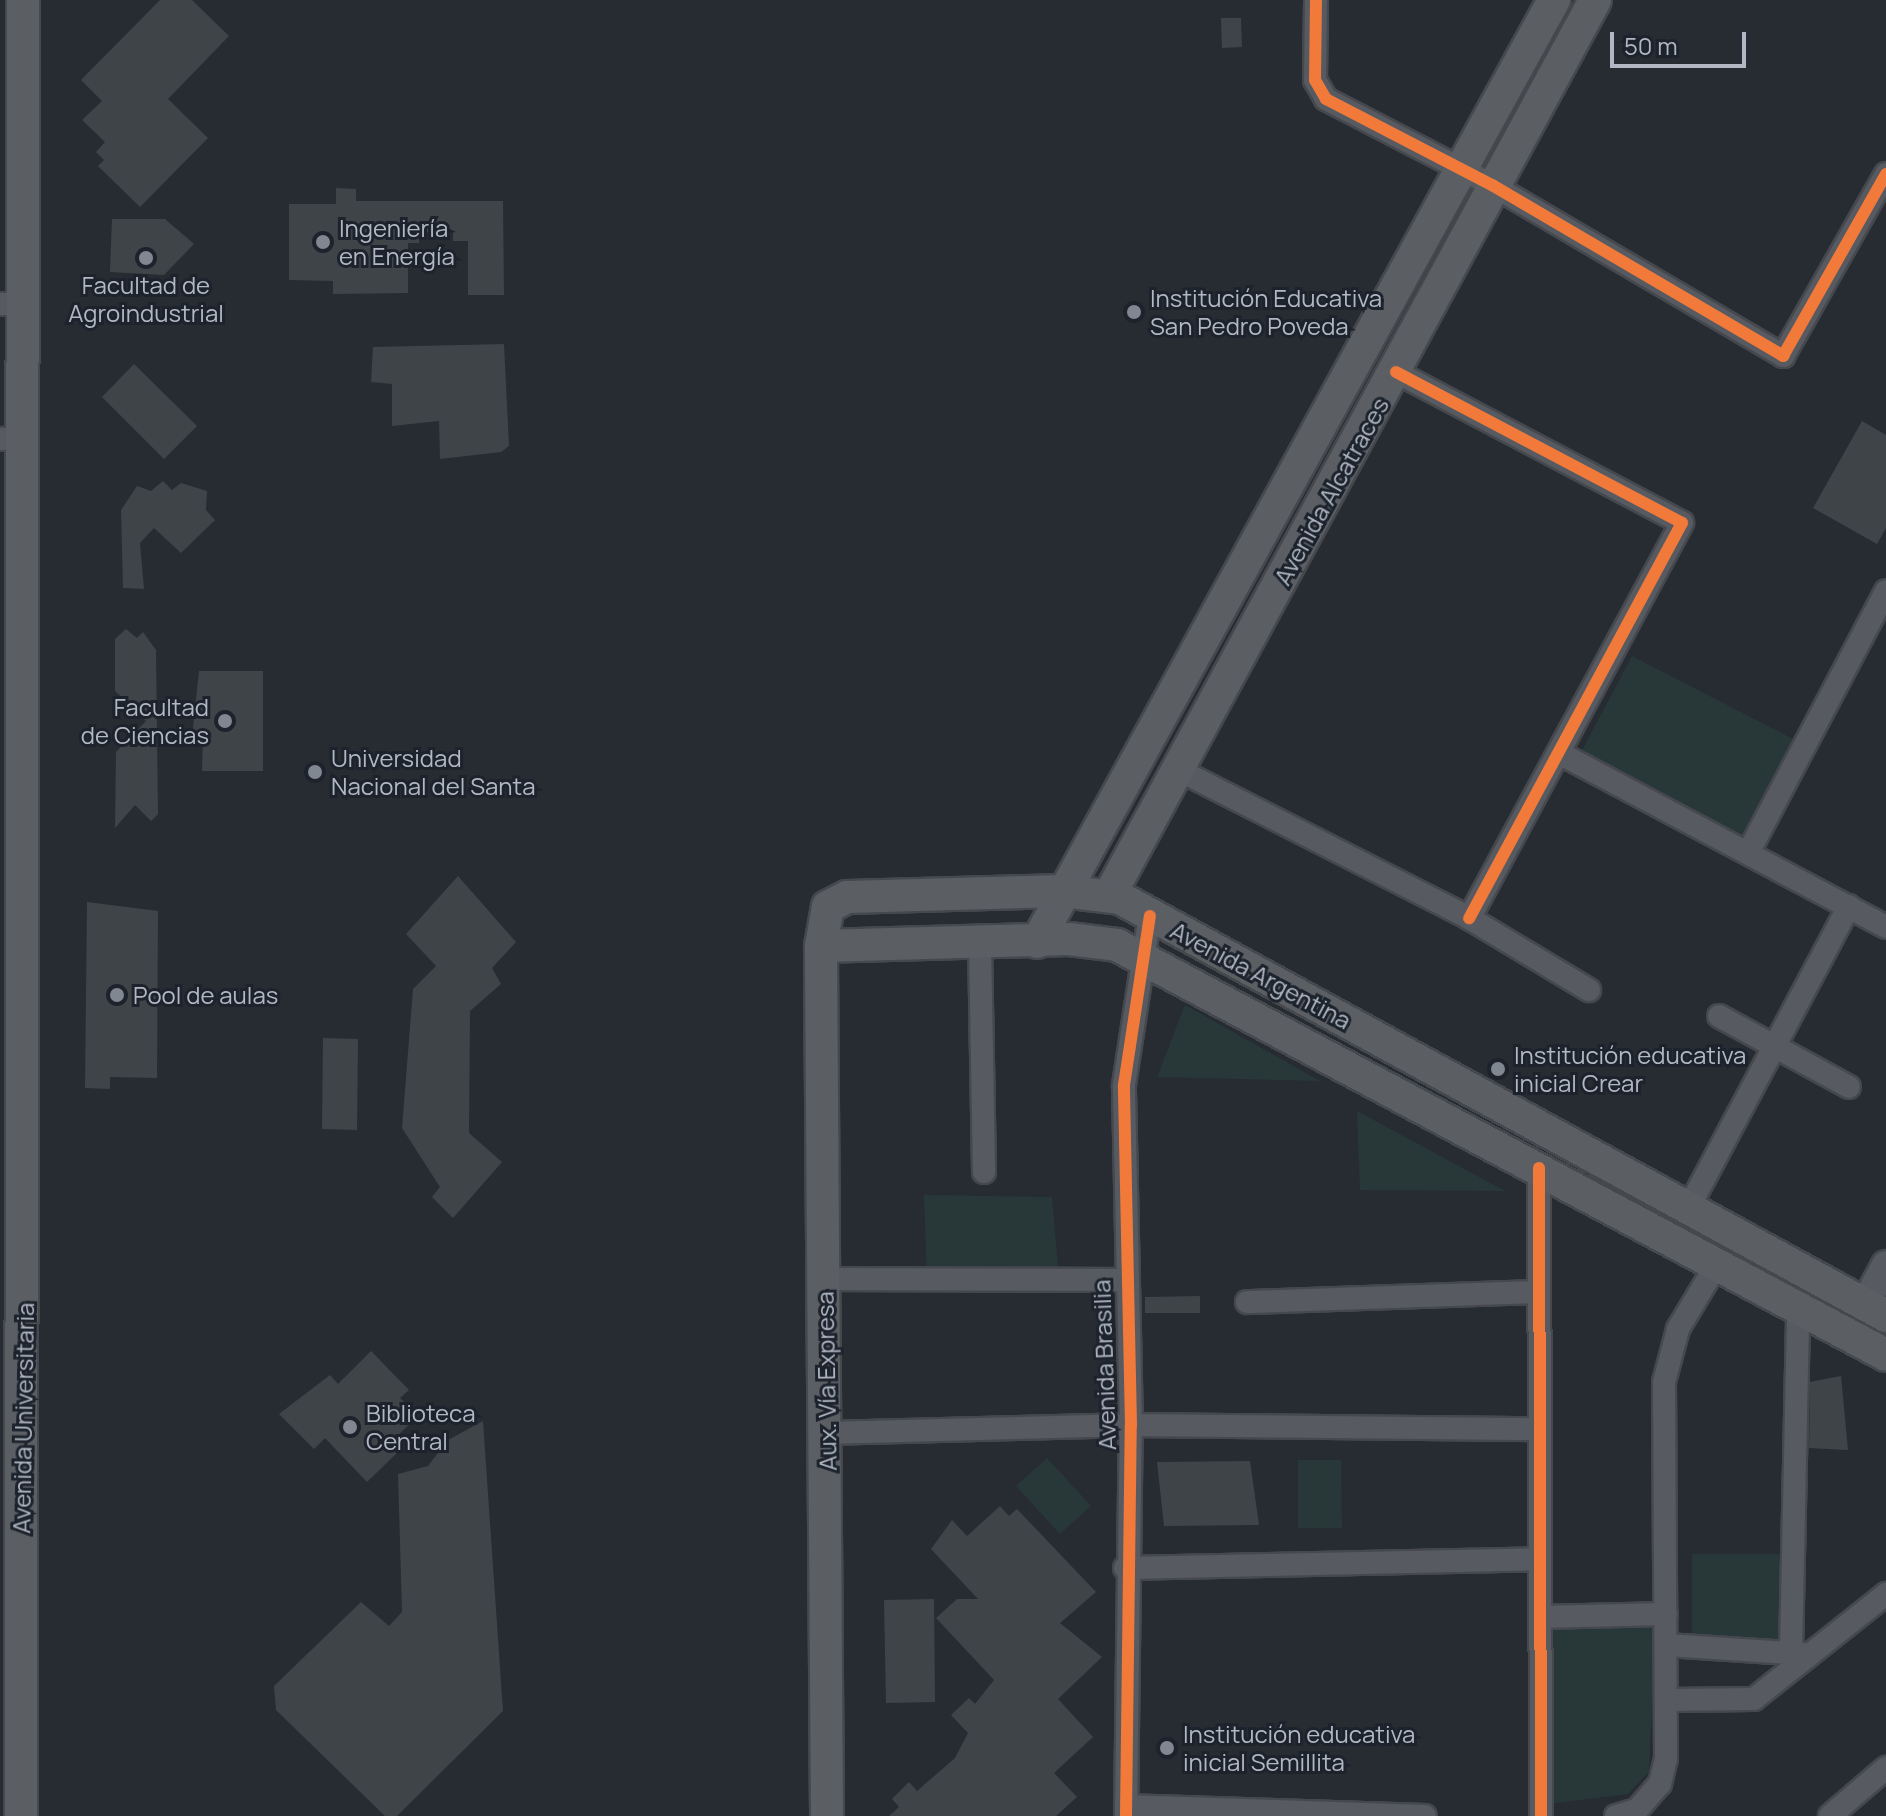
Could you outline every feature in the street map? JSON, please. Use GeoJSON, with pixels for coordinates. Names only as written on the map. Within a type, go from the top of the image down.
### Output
{"type":"FeatureCollection","features":[{"type":"Feature","properties":{"kind":"main road","name":"Avenida Universitaria"},"geometry":{"type":"LineString","coordinates":[[14,1813],[10,1664],[13,1116],[11,304],[23,0]]}},
{"type":"Feature","properties":{"kind":"main road"},"geometry":{"type":"LineString","coordinates":[[1037,942],[1062,891],[1554,0]]}},
{"type":"Feature","properties":{"kind":"main road","name":"Avenida Alcatraces"},"geometry":{"type":"LineString","coordinates":[[1109,896],[1396,372],[1492,185],[1595,0]]}},
{"type":"Feature","properties":{"kind":"main road","name":"Avenida Argentina"},"geometry":{"type":"LineString","coordinates":[[821,946],[828,907],[847,897],[1062,891],[1109,896],[1868,1306]]}},
{"type":"Feature","properties":{"kind":"main road"},"geometry":{"type":"LineString","coordinates":[[821,946],[1037,942],[1129,951]]}},
{"type":"Feature","properties":{"kind":"main road","name":"Aux. Vía Expresa"},"geometry":{"type":"LineString","coordinates":[[821,946],[827,1433],[827,1816]]}},
{"type":"Feature","properties":{"kind":"main road","name":"Avenida Argentina"},"geometry":{"type":"LineString","coordinates":[[1129,951],[1835,1327],[1883,1346]]}},
{"type":"Feature","properties":{"kind":"street"},"geometry":{"type":"LineString","coordinates":[[1316,0],[1318,90],[1492,185],[1783,356],[1886,174]]}},
{"type":"Feature","properties":{"kind":"street"},"geometry":{"type":"LineString","coordinates":[[1396,372],[1682,523],[1469,918]]}},
{"type":"Feature","properties":{"kind":"street"},"geometry":{"type":"LineString","coordinates":[[1748,853],[1886,591]]}},
{"type":"Feature","properties":{"kind":"street"},"geometry":{"type":"LineString","coordinates":[[1559,753],[1886,927]]}},
{"type":"Feature","properties":{"kind":"street"},"geometry":{"type":"LineString","coordinates":[[1177,769],[1469,918],[1589,990]]}},
{"type":"Feature","properties":{"kind":"street"},"geometry":{"type":"LineString","coordinates":[[1688,1209],[1849,906]]}},
{"type":"Feature","properties":{"kind":"street","name":"Avenida Brasilia"},"geometry":{"type":"LineString","coordinates":[[1126,1811],[1125,1568],[1131,1425],[1124,1280],[1124,1085],[1129,951],[1150,916]]}},
{"type":"Feature","properties":{"kind":"street"},"geometry":{"type":"LineString","coordinates":[[980,943],[984,1172]]}},
{"type":"Feature","properties":{"kind":"street"},"geometry":{"type":"LineString","coordinates":[[1719,1016],[1849,1087]]}},
{"type":"Feature","properties":{"kind":"street"},"geometry":{"type":"LineString","coordinates":[[1539,1168],[1541,1816]]}},
{"type":"Feature","properties":{"kind":"street"},"geometry":{"type":"LineString","coordinates":[[1616,1816],[1637,1810],[1660,1784],[1668,1700],[1664,1382],[1678,1329],[1757,1246]]}},
{"type":"Feature","properties":{"kind":"street"},"geometry":{"type":"LineString","coordinates":[[1835,1327],[1868,1306],[1886,1265]]}},
{"type":"Feature","properties":{"kind":"street"},"geometry":{"type":"LineString","coordinates":[[825,1279],[1124,1280]]}},
{"type":"Feature","properties":{"kind":"street"},"geometry":{"type":"LineString","coordinates":[[1247,1302],[1539,1292]]}},
{"type":"Feature","properties":{"kind":"street"},"geometry":{"type":"LineString","coordinates":[[1798,1307],[1800,1653]]}},
{"type":"Feature","properties":{"kind":"street"},"geometry":{"type":"LineString","coordinates":[[827,1433],[1131,1425],[1540,1429]]}},
{"type":"Feature","properties":{"kind":"street"},"geometry":{"type":"LineString","coordinates":[[1125,1568],[1540,1559]]}},
{"type":"Feature","properties":{"kind":"street"},"geometry":{"type":"LineString","coordinates":[[1668,1700],[1754,1699],[1800,1653],[1886,1594]]}},
{"type":"Feature","properties":{"kind":"street"},"geometry":{"type":"LineString","coordinates":[[1540,1617],[1666,1614]]}},
{"type":"Feature","properties":{"kind":"street"},"geometry":{"type":"LineString","coordinates":[[1667,1645],[1800,1653]]}},
{"type":"Feature","properties":{"kind":"street"},"geometry":{"type":"LineString","coordinates":[[1830,1816],[1886,1768]]}},
{"type":"Feature","properties":{"kind":"street"},"geometry":{"type":"LineString","coordinates":[[1126,1811],[1425,1816]]}},
{"type":"Feature","properties":{"kind":"shaded area"},"geometry":{"type":"Polygon","coordinates":[[[1632,656],[1793,739],[1739,841],[1578,758],[1632,656]]]}},
{"type":"Feature","properties":{"kind":"shaded area"},"geometry":{"type":"Polygon","coordinates":[[[1185,1005],[1320,1081],[1157,1077],[1185,1005]]]}},
{"type":"Feature","properties":{"kind":"shaded area"},"geometry":{"type":"Polygon","coordinates":[[[1357,1111],[1505,1191],[1360,1190],[1357,1111]]]}},
{"type":"Feature","properties":{"kind":"shaded area"},"geometry":{"type":"Polygon","coordinates":[[[924,1195],[1052,1197],[1059,1278],[927,1276],[924,1195]]]}},
{"type":"Feature","properties":{"kind":"shaded area"},"geometry":{"type":"Polygon","coordinates":[[[1047,1458],[1091,1506],[1060,1534],[1016,1486],[1047,1458]]]}},
{"type":"Feature","properties":{"kind":"shaded area"},"geometry":{"type":"Polygon","coordinates":[[[1298,1460],[1341,1460],[1342,1528],[1298,1528],[1298,1460]]]}},
{"type":"Feature","properties":{"kind":"shaded area"},"geometry":{"type":"Polygon","coordinates":[[[1692,1554],[1798,1554],[1794,1642],[1692,1636],[1692,1554]]]}},
{"type":"Feature","properties":{"kind":"shaded area"},"geometry":{"type":"Polygon","coordinates":[[[1548,1623],[1655,1626],[1649,1772],[1628,1794],[1547,1804],[1548,1623]]]}},
{"type":"Feature","properties":{"kind":"building"},"geometry":{"type":"Polygon","coordinates":[[[160,0],[192,0],[229,36],[168,99],[208,138],[140,207],[98,166],[104,160],[96,152],[105,142],[82,120],[102,101],[81,80],[160,0]]]}},
{"type":"Feature","properties":{"kind":"building"},"geometry":{"type":"Polygon","coordinates":[[[1221,18],[1241,18],[1242,47],[1222,48],[1221,18]]]}},
{"type":"Feature","properties":{"kind":"building"},"geometry":{"type":"Polygon","coordinates":[[[336,188],[356,189],[356,201],[503,201],[504,295],[468,295],[468,241],[453,241],[453,232],[419,232],[419,243],[408,243],[408,293],[333,294],[333,281],[289,280],[289,204],[336,204],[336,188]]]}},
{"type":"Feature","properties":{"kind":"building","name":"Facultad de Agroindustrial"},"geometry":{"type":"Polygon","coordinates":[[[112,219],[165,219],[194,244],[164,275],[110,272],[112,219]]]}},
{"type":"Feature","properties":{"kind":"building"},"geometry":{"type":"Polygon","coordinates":[[[504,344],[509,446],[501,452],[440,459],[439,421],[392,426],[392,384],[371,382],[373,347],[504,344]]]}},
{"type":"Feature","properties":{"kind":"building"},"geometry":{"type":"Polygon","coordinates":[[[134,364],[197,426],[164,459],[102,397],[134,364]]]}},
{"type":"Feature","properties":{"kind":"building"},"geometry":{"type":"Polygon","coordinates":[[[1862,421],[1886,435],[1886,528],[1877,544],[1813,508],[1862,421]]]}},
{"type":"Feature","properties":{"kind":"building"},"geometry":{"type":"Polygon","coordinates":[[[163,481],[172,490],[181,483],[207,491],[206,510],[215,520],[181,553],[154,528],[140,543],[144,589],[123,588],[121,510],[137,486],[151,491],[163,481]]]}},
{"type":"Feature","properties":{"kind":"building"},"geometry":{"type":"Polygon","coordinates":[[[126,629],[137,638],[143,632],[156,650],[158,814],[151,821],[135,805],[115,828],[116,752],[146,721],[115,691],[115,639],[126,629]]]}},
{"type":"Feature","properties":{"kind":"building","name":"Facultad de Ciencias"},"geometry":{"type":"Polygon","coordinates":[[[199,671],[263,671],[263,771],[202,771],[203,736],[192,737],[199,671]]]}},
{"type":"Feature","properties":{"kind":"building"},"geometry":{"type":"Polygon","coordinates":[[[458,876],[516,942],[492,968],[501,984],[470,1011],[469,1133],[502,1162],[453,1218],[432,1197],[440,1187],[402,1128],[413,989],[436,966],[406,934],[458,876]]]}},
{"type":"Feature","properties":{"kind":"building","name":"Pool de aulas"},"geometry":{"type":"Polygon","coordinates":[[[87,902],[158,911],[157,1078],[110,1077],[110,1089],[85,1088],[87,902]]]}},
{"type":"Feature","properties":{"kind":"building"},"geometry":{"type":"Polygon","coordinates":[[[323,1038],[358,1039],[357,1130],[322,1129],[323,1038]]]}},
{"type":"Feature","properties":{"kind":"building"},"geometry":{"type":"Polygon","coordinates":[[[1200,1296],[1200,1313],[1145,1313],[1145,1297],[1200,1296]]]}},
{"type":"Feature","properties":{"kind":"building","name":"Biblioteca Central"},"geometry":{"type":"Polygon","coordinates":[[[371,1351],[409,1390],[400,1398],[418,1416],[393,1440],[402,1448],[367,1482],[325,1438],[314,1449],[279,1414],[330,1375],[338,1384],[371,1351]]]}},
{"type":"Feature","properties":{"kind":"building"},"geometry":{"type":"Polygon","coordinates":[[[1841,1376],[1848,1450],[1809,1448],[1810,1382],[1841,1376]]]}},
{"type":"Feature","properties":{"kind":"building"},"geometry":{"type":"Polygon","coordinates":[[[483,1421],[503,1711],[397,1816],[385,1816],[276,1710],[274,1686],[361,1602],[389,1626],[402,1612],[398,1474],[428,1466],[448,1440],[483,1421]]]}},
{"type":"Feature","properties":{"kind":"building"},"geometry":{"type":"Polygon","coordinates":[[[1250,1461],[1259,1525],[1164,1526],[1157,1462],[1250,1461]]]}},
{"type":"Feature","properties":{"kind":"building"},"geometry":{"type":"Polygon","coordinates":[[[1000,1506],[1009,1516],[1017,1509],[1096,1592],[1060,1623],[1102,1657],[1058,1699],[1093,1737],[1054,1773],[1077,1797],[1056,1816],[889,1816],[899,1807],[892,1799],[909,1782],[917,1791],[955,1758],[968,1733],[951,1715],[969,1698],[975,1704],[994,1680],[936,1618],[957,1599],[978,1599],[931,1549],[952,1520],[967,1536],[1000,1506]]]}},
{"type":"Feature","properties":{"kind":"building"},"geometry":{"type":"Polygon","coordinates":[[[934,1599],[935,1702],[886,1703],[884,1600],[934,1599]]]}},
{"type":"Feature","properties":{"kind":"cycle path"},"geometry":{"type":"LineString","coordinates":[[1316,0],[1315,80],[1326,99],[1492,185],[1783,356],[1886,174]]}},
{"type":"Feature","properties":{"kind":"cycle path"},"geometry":{"type":"LineString","coordinates":[[1396,372],[1682,523],[1469,918]]}},
{"type":"Feature","properties":{"kind":"cycle path"},"geometry":{"type":"LineString","coordinates":[[1126,1816],[1131,1425],[1124,1085],[1150,916]]}},
{"type":"Feature","properties":{"kind":"cycle path"},"geometry":{"type":"LineString","coordinates":[[1539,1168],[1541,1816]]}},
{"type":"Feature","properties":{"kind":"place","name":"Ingeniería en Energía"},"geometry":{"type":"Point","coordinates":[323,242]}},
{"type":"Feature","properties":{"kind":"place","name":"Facultad de Agroindustrial"},"geometry":{"type":"Point","coordinates":[146,258]}},
{"type":"Feature","properties":{"kind":"place","name":"Institución Educativa San Pedro Poveda"},"geometry":{"type":"Point","coordinates":[1134,312]}},
{"type":"Feature","properties":{"kind":"place","name":"Facultad de Ciencias"},"geometry":{"type":"Point","coordinates":[225,721]}},
{"type":"Feature","properties":{"kind":"place","name":"Universidad Nacional del Santa"},"geometry":{"type":"Point","coordinates":[315,772]}},
{"type":"Feature","properties":{"kind":"place","name":"Pool de aulas"},"geometry":{"type":"Point","coordinates":[117,995]}},
{"type":"Feature","properties":{"kind":"place","name":"Institución educativa inicial Crear"},"geometry":{"type":"Point","coordinates":[1498,1069]}},
{"type":"Feature","properties":{"kind":"place","name":"Biblioteca Central"},"geometry":{"type":"Point","coordinates":[350,1427]}},
{"type":"Feature","properties":{"kind":"place","name":"Institución educativa inicial Semillita"},"geometry":{"type":"Point","coordinates":[1167,1748]}}]}
